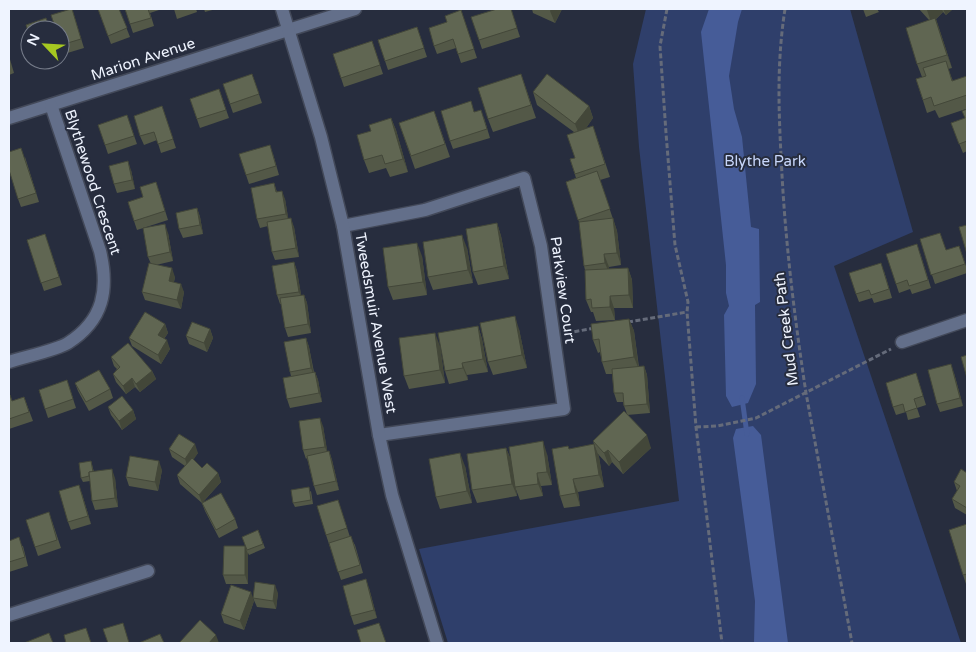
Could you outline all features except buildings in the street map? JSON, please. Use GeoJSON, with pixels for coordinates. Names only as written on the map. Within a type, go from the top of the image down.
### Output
{"type":"FeatureCollection","features":[{"type":"Feature","properties":{"kind":"street","name":"Tweedsmuir Avenue West"},"geometry":{"type":"LineString","coordinates":[[282,9],[321,137],[343,226],[379,435],[392,495],[437,643]]}},
{"type":"Feature","properties":{"kind":"street","name":"Marion Avenue"},"geometry":{"type":"LineString","coordinates":[[9,118],[355,9]]}},
{"type":"Feature","properties":{"kind":"street","name":"Blythewood Crescent"},"geometry":{"type":"LineString","coordinates":[[9,362],[67,344],[83,331],[98,312],[104,295],[105,272],[100,251],[51,105]]}},
{"type":"Feature","properties":{"kind":"street","name":"Parkview Court"},"geometry":{"type":"LineString","coordinates":[[343,226],[425,210],[524,178],[541,246],[552,336],[564,409],[379,435]]}},
{"type":"Feature","properties":{"kind":"street"},"geometry":{"type":"LineString","coordinates":[[902,342],[967,320]]}},
{"type":"Feature","properties":{"kind":"street"},"geometry":{"type":"LineString","coordinates":[[9,615],[148,570]]}},
{"type":"Feature","properties":{"kind":"path"},"geometry":{"type":"LineString","coordinates":[[667,9],[660,46],[675,245],[688,302],[687,312],[696,427],[722,643]]}},
{"type":"Feature","properties":{"kind":"path","name":"Mud Creek Path"},"geometry":{"type":"LineString","coordinates":[[785,9],[779,46],[778,112],[784,215],[806,394],[852,643]]}},
{"type":"Feature","properties":{"kind":"path"},"geometry":{"type":"LineString","coordinates":[[620,323],[687,312]]}},
{"type":"Feature","properties":{"kind":"path"},"geometry":{"type":"LineString","coordinates":[[552,336],[602,326]]}},
{"type":"Feature","properties":{"kind":"path"},"geometry":{"type":"LineString","coordinates":[[696,427],[717,426],[756,418],[806,394],[902,342]]}},
{"type":"Feature","properties":{"kind":"green space","name":"Blythe Park"},"geometry":{"type":"Polygon","coordinates":[[[646,9],[850,9],[913,232],[834,266],[961,643],[448,643],[419,549],[679,501],[639,147],[633,64],[646,9]]]}},
{"type":"Feature","properties":{"kind":"shaded area"},"geometry":{"type":"Polygon","coordinates":[[[709,9],[742,9],[729,76],[734,109],[742,137],[751,227],[759,229],[760,302],[755,305],[756,384],[748,403],[732,407],[726,396],[724,315],[729,306],[726,293],[726,265],[701,32],[709,9]]]}},
{"type":"Feature","properties":{"kind":"shaded area"},"geometry":{"type":"Polygon","coordinates":[[[753,426],[761,435],[788,643],[754,643],[755,601],[733,438],[736,429],[753,426]]]}},
{"type":"Feature","properties":{"kind":"waterway"},"geometry":{"type":"LineString","coordinates":[[742,398],[747,434]]}}]}
